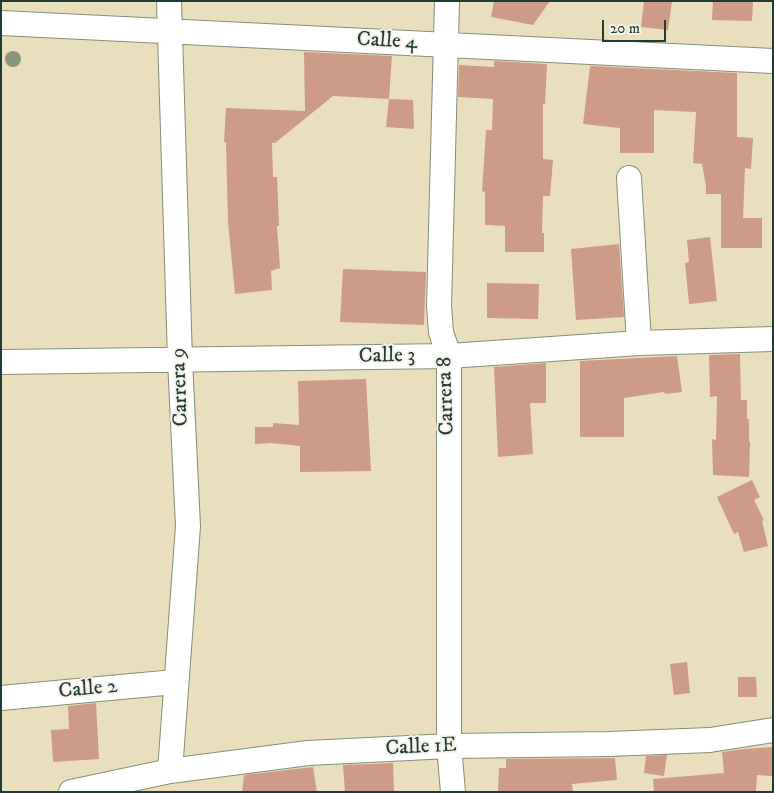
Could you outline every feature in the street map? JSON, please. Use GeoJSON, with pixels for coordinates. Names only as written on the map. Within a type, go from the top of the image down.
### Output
{"type":"FeatureCollection","features":[{"type":"Feature","properties":{"kind":"street","name":"Carrera 9"},"geometry":{"type":"LineString","coordinates":[[169,1],[180,360],[188,526],[175,682],[170,771]]}},
{"type":"Feature","properties":{"kind":"street","name":"Carrera 8"},"geometry":{"type":"LineString","coordinates":[[447,1],[439,306],[441,332],[449,356],[449,746],[454,792]]}},
{"type":"Feature","properties":{"kind":"street","name":"Calle 4"},"geometry":{"type":"LineString","coordinates":[[1,23],[773,61]]}},
{"type":"Feature","properties":{"kind":"street"},"geometry":{"type":"LineString","coordinates":[[629,178],[639,343]]}},
{"type":"Feature","properties":{"kind":"street","name":"Calle 3"},"geometry":{"type":"LineString","coordinates":[[1,362],[449,356],[639,343],[773,339]]}},
{"type":"Feature","properties":{"kind":"street","name":"Calle 2"},"geometry":{"type":"LineString","coordinates":[[1,698],[175,682]]}},
{"type":"Feature","properties":{"kind":"street","name":"Calle 1E"},"geometry":{"type":"LineString","coordinates":[[71,792],[130,785],[170,771],[308,754],[449,746],[609,744],[710,740],[773,730]]}},
{"type":"Feature","properties":{"kind":"building"},"geometry":{"type":"Polygon","coordinates":[[[494,1],[550,1],[533,25],[491,17],[494,1]]]}},
{"type":"Feature","properties":{"kind":"building"},"geometry":{"type":"Polygon","coordinates":[[[644,1],[672,1],[668,30],[641,27],[644,1]]]}},
{"type":"Feature","properties":{"kind":"building"},"geometry":{"type":"Polygon","coordinates":[[[713,1],[753,1],[752,21],[712,20],[713,1]]]}},
{"type":"Feature","properties":{"kind":"building"},"geometry":{"type":"Polygon","coordinates":[[[304,52],[392,56],[389,99],[333,96],[275,143],[272,143],[273,177],[277,177],[279,226],[277,226],[280,268],[271,271],[272,290],[235,294],[228,222],[226,142],[224,142],[226,108],[305,111],[304,52]]]}},
{"type":"Feature","properties":{"kind":"building"},"geometry":{"type":"Polygon","coordinates":[[[494,61],[547,64],[545,104],[543,104],[543,159],[553,160],[550,196],[543,196],[542,233],[544,233],[544,252],[505,252],[505,226],[485,225],[485,192],[482,191],[486,130],[492,130],[493,99],[458,97],[459,65],[494,67],[494,61]]]}},
{"type":"Feature","properties":{"kind":"building"},"geometry":{"type":"Polygon","coordinates":[[[590,66],[737,73],[737,137],[753,138],[751,169],[745,168],[743,218],[762,218],[762,248],[721,248],[721,194],[706,194],[702,164],[693,163],[696,112],[654,110],[654,153],[620,153],[620,128],[583,124],[590,66]]]}},
{"type":"Feature","properties":{"kind":"building"},"geometry":{"type":"Polygon","coordinates":[[[389,99],[413,100],[414,129],[386,127],[389,99]]]}},
{"type":"Feature","properties":{"kind":"building"},"geometry":{"type":"Polygon","coordinates":[[[710,237],[717,301],[689,304],[685,263],[689,262],[687,240],[710,237]]]}},
{"type":"Feature","properties":{"kind":"building"},"geometry":{"type":"Polygon","coordinates":[[[619,244],[624,317],[576,320],[571,249],[619,244]]]}},
{"type":"Feature","properties":{"kind":"building"},"geometry":{"type":"Polygon","coordinates":[[[343,269],[426,272],[424,325],[340,322],[343,269]]]}},
{"type":"Feature","properties":{"kind":"building"},"geometry":{"type":"Polygon","coordinates":[[[487,283],[539,284],[538,319],[487,318],[487,283]]]}},
{"type":"Feature","properties":{"kind":"building"},"geometry":{"type":"Polygon","coordinates":[[[740,354],[741,400],[747,400],[747,419],[749,419],[749,477],[713,475],[712,439],[716,440],[717,396],[710,397],[709,355],[740,354]]]}},
{"type":"Feature","properties":{"kind":"building"},"geometry":{"type":"Polygon","coordinates":[[[677,356],[682,392],[665,394],[664,392],[624,398],[624,437],[580,437],[580,361],[677,356]]]}},
{"type":"Feature","properties":{"kind":"building"},"geometry":{"type":"Polygon","coordinates":[[[546,363],[546,403],[530,403],[533,454],[498,457],[494,367],[546,363]]]}},
{"type":"Feature","properties":{"kind":"building"},"geometry":{"type":"Polygon","coordinates":[[[366,379],[371,471],[300,472],[300,446],[271,443],[255,444],[255,427],[273,427],[273,423],[299,425],[298,381],[366,379]]]}},
{"type":"Feature","properties":{"kind":"building"},"geometry":{"type":"Polygon","coordinates":[[[752,480],[760,497],[754,500],[764,520],[762,521],[768,546],[744,552],[738,532],[734,534],[717,497],[752,480]]]}},
{"type":"Feature","properties":{"kind":"building"},"geometry":{"type":"Polygon","coordinates":[[[687,662],[690,693],[674,695],[670,664],[687,662]]]}},
{"type":"Feature","properties":{"kind":"building"},"geometry":{"type":"Polygon","coordinates":[[[738,677],[756,677],[757,697],[738,697],[738,677]]]}},
{"type":"Feature","properties":{"kind":"building"},"geometry":{"type":"Polygon","coordinates":[[[96,703],[99,759],[53,762],[51,730],[69,729],[68,706],[96,703]]]}},
{"type":"Feature","properties":{"kind":"building"},"geometry":{"type":"Polygon","coordinates":[[[773,747],[773,776],[757,775],[756,792],[654,792],[653,779],[724,773],[722,752],[773,747]]]}},
{"type":"Feature","properties":{"kind":"building"},"geometry":{"type":"Polygon","coordinates":[[[667,755],[664,776],[644,773],[646,756],[667,755]]]}},
{"type":"Feature","properties":{"kind":"building"},"geometry":{"type":"Polygon","coordinates":[[[615,758],[617,780],[572,784],[573,792],[498,792],[499,768],[506,768],[506,759],[615,758]]]}},
{"type":"Feature","properties":{"kind":"building"},"geometry":{"type":"Polygon","coordinates":[[[393,763],[394,792],[345,792],[343,765],[393,763]]]}},
{"type":"Feature","properties":{"kind":"building"},"geometry":{"type":"Polygon","coordinates":[[[313,767],[317,792],[242,792],[244,775],[313,767]]]}}]}
